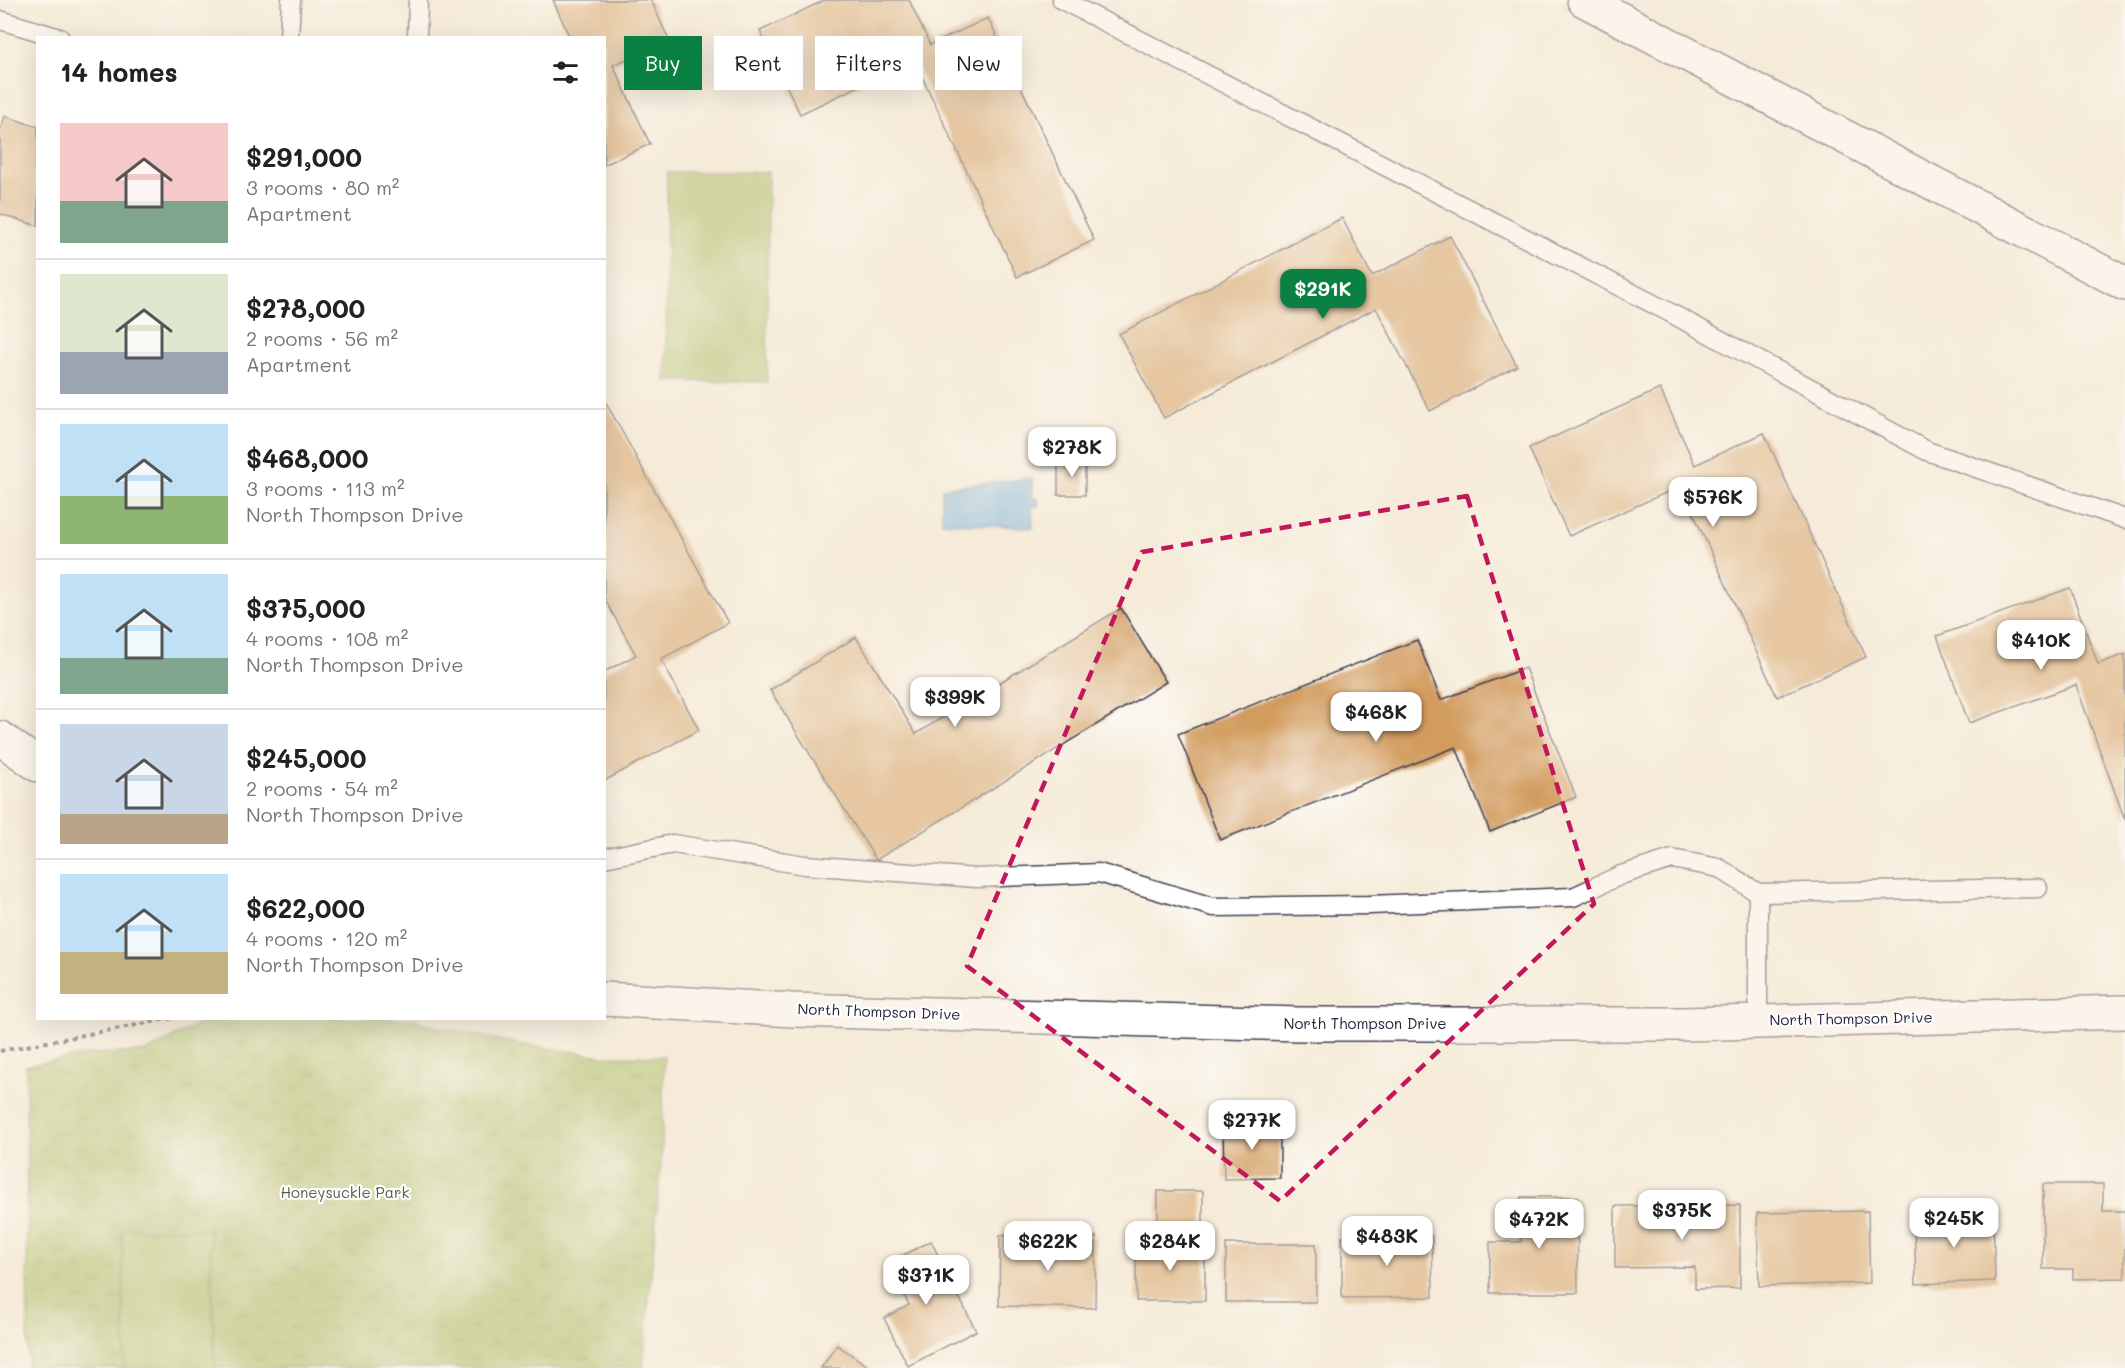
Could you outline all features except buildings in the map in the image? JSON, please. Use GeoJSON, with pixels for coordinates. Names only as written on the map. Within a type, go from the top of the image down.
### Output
{"type":"FeatureCollection","features":[{"type":"Feature","properties":{"kind":"main road"},"geometry":{"type":"LineString","coordinates":[[1584,0],[2125,284]]}},
{"type":"Feature","properties":{"kind":"main road"},"geometry":{"type":"LineString","coordinates":[[0,738],[36,764]]}},
{"type":"Feature","properties":{"kind":"main road","name":"North Thompson Drive"},"geometry":{"type":"LineString","coordinates":[[606,999],[805,1010],[1299,1024],[1683,1024],[2125,1012]]}},
{"type":"Feature","properties":{"kind":"lane"},"geometry":{"type":"LineString","coordinates":[[289,36],[291,0]]}},
{"type":"Feature","properties":{"kind":"lane"},"geometry":{"type":"LineString","coordinates":[[417,36],[418,0]]}},
{"type":"Feature","properties":{"kind":"lane"},"geometry":{"type":"LineString","coordinates":[[1062,0],[1665,310],[1927,451],[2125,519]]}},
{"type":"Feature","properties":{"kind":"lane"},"geometry":{"type":"LineString","coordinates":[[0,20],[53,36]]}},
{"type":"Feature","properties":{"kind":"lane"},"geometry":{"type":"LineString","coordinates":[[606,858],[673,844],[805,865],[977,878],[1099,873],[1213,907],[1370,905],[1573,897],[1621,874],[1672,859],[1719,868],[1758,893],[2038,888]]}},
{"type":"Feature","properties":{"kind":"lane"},"geometry":{"type":"LineString","coordinates":[[1758,893],[1758,1021]]}},
{"type":"Feature","properties":{"kind":"path"},"geometry":{"type":"LineString","coordinates":[[0,1052],[163,1020]]}},
{"type":"Feature","properties":{"kind":"highlighted area"},"geometry":{"type":"Polygon","coordinates":[[[1467,496],[1594,904],[1280,1201],[967,966],[1142,552],[1467,496]]]}},
{"type":"Feature","properties":{"kind":"green space"},"geometry":{"type":"Polygon","coordinates":[[[667,172],[768,172],[767,382],[666,381],[667,172]]]}},
{"type":"Feature","properties":{"kind":"green space","name":"Honeysuckle Park"},"geometry":{"type":"Polygon","coordinates":[[[418,1020],[435,1027],[520,1044],[603,1056],[664,1056],[662,1151],[643,1368],[28,1368],[26,1066],[92,1054],[146,1052],[204,1021],[418,1020]]]}},
{"type":"Feature","properties":{"kind":"green space"},"geometry":{"type":"Polygon","coordinates":[[[210,1229],[215,1368],[125,1368],[122,1230],[210,1229]]]}},
{"type":"Feature","properties":{"kind":"water"},"geometry":{"type":"Polygon","coordinates":[[[1032,478],[1032,497],[1038,499],[1039,506],[1032,507],[1033,528],[942,522],[942,488],[1032,478]]]}}]}
